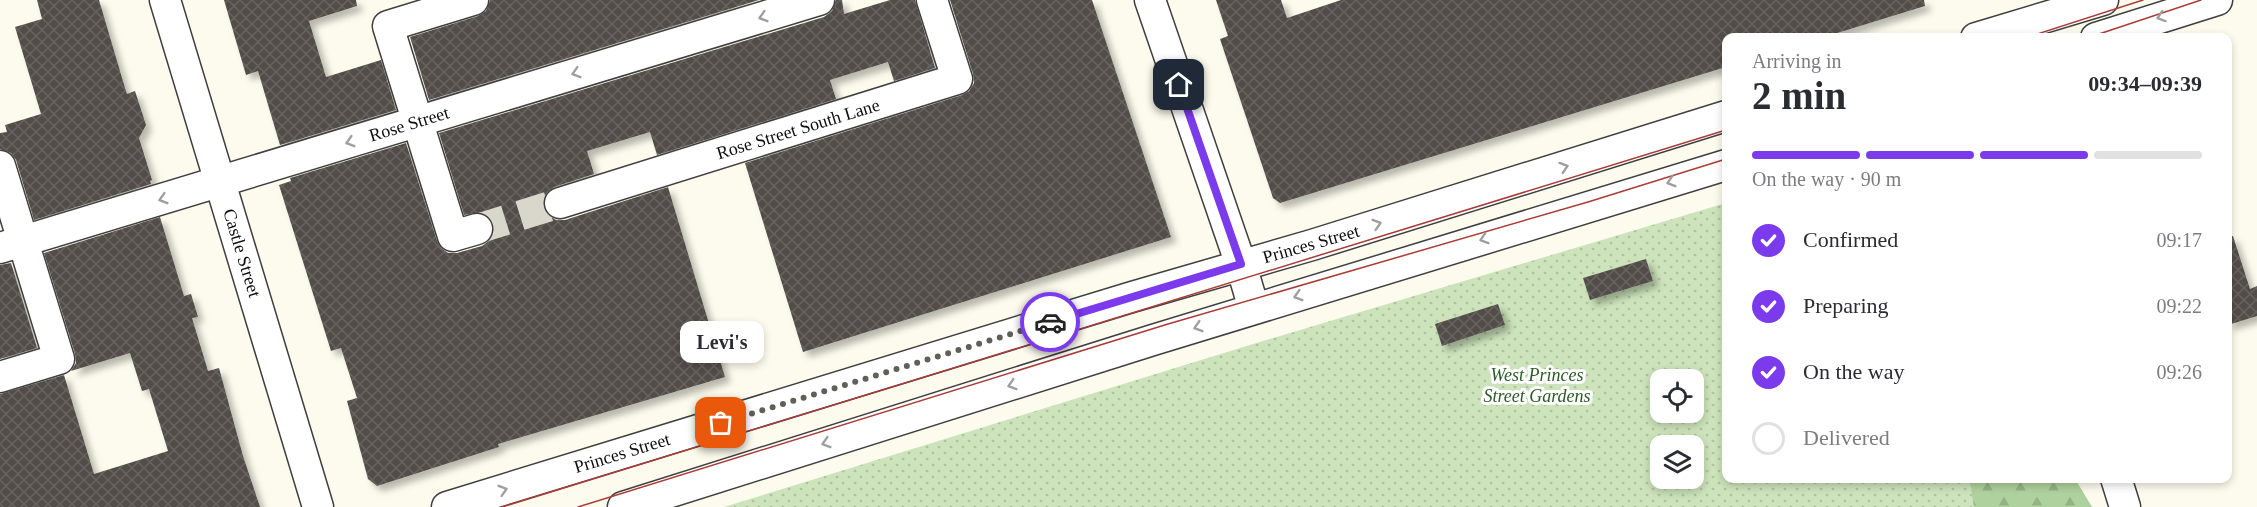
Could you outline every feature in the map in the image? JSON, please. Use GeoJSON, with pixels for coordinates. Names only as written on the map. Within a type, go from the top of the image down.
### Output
{"type":"FeatureCollection","features":[{"type":"Feature","properties":{"kind":"street","name":"Castle Street"},"geometry":{"type":"LineString","coordinates":[[165,0],[318,507]]}},
{"type":"Feature","properties":{"kind":"street"},"geometry":{"type":"LineString","coordinates":[[473,0],[388,26],[453,236],[477,229]]}},
{"type":"Feature","properties":{"kind":"street","name":"Rose Street"},"geometry":{"type":"LineString","coordinates":[[11,244],[223,190],[417,122],[819,0]]}},
{"type":"Feature","properties":{"kind":"street","name":"Rose Street South Lane"},"geometry":{"type":"LineString","coordinates":[[560,203],[957,79],[932,0]]}},
{"type":"Feature","properties":{"kind":"street"},"geometry":{"type":"LineString","coordinates":[[1150,0],[1241,264],[1254,309]]}},
{"type":"Feature","properties":{"kind":"street"},"geometry":{"type":"LineString","coordinates":[[1992,33],[2103,0]]}},
{"type":"Feature","properties":{"kind":"street"},"geometry":{"type":"LineString","coordinates":[[2112,33],[2217,0]]}},
{"type":"Feature","properties":{"kind":"street","name":"Princes Street"},"geometry":{"type":"LineString","coordinates":[[447,507],[1241,264],[1312,245],[1722,117]]}},
{"type":"Feature","properties":{"kind":"street"},"geometry":{"type":"LineString","coordinates":[[0,166],[11,244],[59,359],[0,377]]}},
{"type":"Feature","properties":{"kind":"street"},"geometry":{"type":"LineString","coordinates":[[624,507],[1254,309],[1722,166]]}},
{"type":"Feature","properties":{"kind":"street"},"geometry":{"type":"LineString","coordinates":[[2118,483],[2125,507]]}},
{"type":"Feature","properties":{"kind":"green space","name":"West Princes Street Gardens"},"geometry":{"type":"Polygon","coordinates":[[[1722,204],[1722,483],[2077,483],[2092,507],[724,507],[1263,341],[1722,204]]]}},
{"type":"Feature","properties":{"kind":"green space"},"geometry":{"type":"Polygon","coordinates":[[[1970,483],[2077,483],[2092,507],[1974,507],[1970,483]]]}},
{"type":"Feature","properties":{"kind":"building"},"geometry":{"type":"Polygon","coordinates":[[[37,0],[99,0],[127,94],[135,91],[146,125],[139,138],[152,180],[151,184],[34,220],[16,160],[11,153],[0,149],[0,133],[7,132],[5,125],[41,114],[15,27],[42,19],[37,0]]]}},
{"type":"Feature","properties":{"kind":"building"},"geometry":{"type":"Polygon","coordinates":[[[224,0],[356,0],[357,6],[309,21],[326,77],[381,60],[396,110],[280,145],[258,71],[246,75],[224,0]]]}},
{"type":"Feature","properties":{"kind":"building"},"geometry":{"type":"Polygon","coordinates":[[[490,0],[759,0],[429,100],[410,37],[478,16],[486,11],[490,0]]]}},
{"type":"Feature","properties":{"kind":"building"},"geometry":{"type":"Polygon","coordinates":[[[836,0],[842,0],[844,14],[890,0],[915,0],[935,68],[894,81],[888,62],[830,80],[836,99],[657,155],[650,132],[587,151],[594,174],[554,187],[543,199],[543,208],[548,215],[556,220],[565,220],[668,187],[725,377],[498,444],[499,447],[377,486],[368,479],[347,401],[357,398],[341,348],[331,351],[279,185],[291,181],[290,178],[406,143],[441,248],[448,253],[457,253],[482,246],[494,234],[493,224],[482,212],[464,215],[439,133],[824,17],[832,11],[836,0]]]}},
{"type":"Feature","properties":{"kind":"building"},"geometry":{"type":"Polygon","coordinates":[[[950,0],[1092,0],[1171,237],[803,352],[745,163],[969,91],[974,83],[973,74],[950,0]]]}},
{"type":"Feature","properties":{"kind":"building"},"geometry":{"type":"Polygon","coordinates":[[[1216,0],[1281,0],[1287,18],[1341,0],[1924,0],[1925,6],[1837,33],[1722,33],[1722,68],[1280,203],[1273,198],[1220,39],[1228,36],[1216,0]]]}},
{"type":"Feature","properties":{"kind":"building"},"geometry":{"type":"Polygon","coordinates":[[[160,217],[184,296],[191,294],[198,317],[192,318],[208,371],[219,368],[243,456],[260,507],[0,507],[0,394],[64,375],[94,474],[168,451],[149,389],[142,391],[130,353],[71,371],[76,363],[75,354],[44,253],[160,217]]]}},
{"type":"Feature","properties":{"kind":"building"},"geometry":{"type":"Polygon","coordinates":[[[2232,236],[2250,289],[2257,286],[2257,316],[2232,324],[2232,236]]]}},
{"type":"Feature","properties":{"kind":"building"},"geometry":{"type":"Polygon","coordinates":[[[1646,259],[1653,281],[1590,300],[1583,278],[1646,259]]]}},
{"type":"Feature","properties":{"kind":"building"},"geometry":{"type":"Polygon","coordinates":[[[11,263],[37,348],[0,359],[0,265],[11,263]]]}},
{"type":"Feature","properties":{"kind":"building"},"geometry":{"type":"Polygon","coordinates":[[[1498,304],[1505,325],[1442,346],[1435,324],[1498,304]]]}},
{"type":"Feature","properties":{"kind":"tunnel"},"geometry":{"type":"LineString","coordinates":[[477,229],[560,203]]}},
{"type":"Feature","properties":{"kind":"tram line"},"geometry":{"type":"LineString","coordinates":[[2041,33],[2143,0]]}},
{"type":"Feature","properties":{"kind":"tram line"},"geometry":{"type":"LineString","coordinates":[[2102,33],[2201,0]]}},
{"type":"Feature","properties":{"kind":"tram line"},"geometry":{"type":"LineString","coordinates":[[502,507],[1722,131]]}},
{"type":"Feature","properties":{"kind":"tram line"},"geometry":{"type":"LineString","coordinates":[[578,507],[1168,324],[1588,202],[1722,160]]}},
{"type":"Feature","properties":{"kind":"way so far"},"geometry":{"type":"LineString","coordinates":[[721,423],[1050,322]]}},
{"type":"Feature","properties":{"kind":"place","name":"Levi's"},"geometry":{"type":"Point","coordinates":[721,423]}},
{"type":"Feature","properties":{"kind":"route"},"geometry":{"type":"LineString","coordinates":[[1050,322],[1241,264],[1179,85]]}}]}
